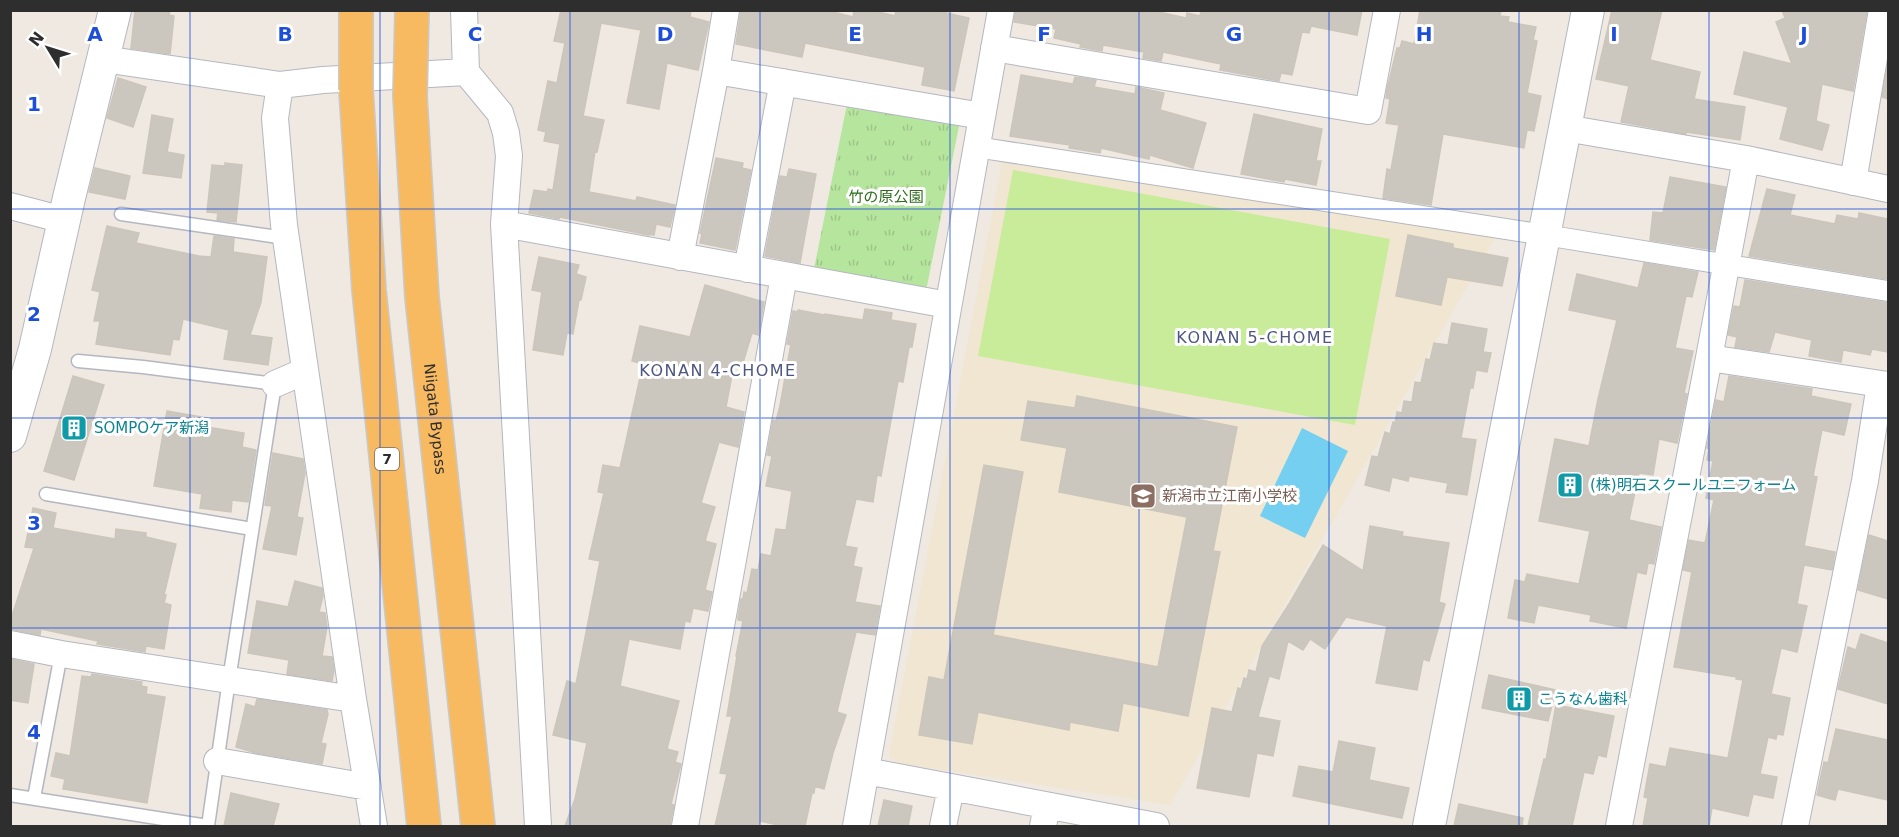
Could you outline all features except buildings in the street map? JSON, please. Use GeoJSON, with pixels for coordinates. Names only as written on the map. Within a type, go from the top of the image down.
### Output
{"type":"FeatureCollection","features":[{"type":"Feature","properties":{"kind":"highway","name":"7"},"geometry":{"type":"LineString","coordinates":[[357,10],[356,90],[369,290],[424,826]]}},
{"type":"Feature","properties":{"kind":"highway","name":"Niigata Bypass"},"geometry":{"type":"LineString","coordinates":[[412,10],[410,96],[422,297],[478,826]]}},
{"type":"Feature","properties":{"kind":"street"},"geometry":{"type":"LineString","coordinates":[[10,436],[35,349],[115,10]]}},
{"type":"Feature","properties":{"kind":"street"},"geometry":{"type":"LineString","coordinates":[[464,10],[465,72],[500,113],[509,156],[504,224],[538,826]]}},
{"type":"Feature","properties":{"kind":"street"},"geometry":{"type":"LineString","coordinates":[[680,257],[726,10]]}},
{"type":"Feature","properties":{"kind":"street"},"geometry":{"type":"LineString","coordinates":[[856,826],[1000,10]]}},
{"type":"Feature","properties":{"kind":"street"},"geometry":{"type":"LineString","coordinates":[[994,48],[1368,111],[1387,10]]}},
{"type":"Feature","properties":{"kind":"street"},"geometry":{"type":"LineString","coordinates":[[1429,826],[1588,10]]}},
{"type":"Feature","properties":{"kind":"street"},"geometry":{"type":"LineString","coordinates":[[1853,182],[1882,10]]}},
{"type":"Feature","properties":{"kind":"street"},"geometry":{"type":"LineString","coordinates":[[103,59],[280,85],[323,80],[465,72]]}},
{"type":"Feature","properties":{"kind":"street"},"geometry":{"type":"LineString","coordinates":[[716,71],[982,116]]}},
{"type":"Feature","properties":{"kind":"street"},"geometry":{"type":"LineString","coordinates":[[747,269],[783,82]]}},
{"type":"Feature","properties":{"kind":"street"},"geometry":{"type":"LineString","coordinates":[[280,85],[275,118],[285,238],[374,826]]}},
{"type":"Feature","properties":{"kind":"street"},"geometry":{"type":"LineString","coordinates":[[1565,128],[1746,159],[1888,189]]}},
{"type":"Feature","properties":{"kind":"street"},"geometry":{"type":"LineString","coordinates":[[976,147],[1545,235],[1888,291]]}},
{"type":"Feature","properties":{"kind":"street"},"geometry":{"type":"LineString","coordinates":[[1619,826],[1746,159]]}},
{"type":"Feature","properties":{"kind":"street"},"geometry":{"type":"LineString","coordinates":[[10,206],[64,220]]}},
{"type":"Feature","properties":{"kind":"street"},"geometry":{"type":"LineString","coordinates":[[504,224],[948,305]]}},
{"type":"Feature","properties":{"kind":"street"},"geometry":{"type":"LineString","coordinates":[[685,826],[784,276]]}},
{"type":"Feature","properties":{"kind":"street"},"geometry":{"type":"LineString","coordinates":[[1709,358],[1884,384],[1796,826]]}},
{"type":"Feature","properties":{"kind":"street"},"geometry":{"type":"LineString","coordinates":[[275,384],[305,371]]}},
{"type":"Feature","properties":{"kind":"street"},"geometry":{"type":"LineString","coordinates":[[10,644],[353,699]]}},
{"type":"Feature","properties":{"kind":"street"},"geometry":{"type":"LineString","coordinates":[[217,761],[368,787]]}},
{"type":"Feature","properties":{"kind":"street"},"geometry":{"type":"LineString","coordinates":[[866,771],[951,788],[1045,816],[1156,826]]}},
{"type":"Feature","properties":{"kind":"street"},"geometry":{"type":"LineString","coordinates":[[943,826],[951,788]]}},
{"type":"Feature","properties":{"kind":"lane"},"geometry":{"type":"LineString","coordinates":[[121,214],[285,238]]}},
{"type":"Feature","properties":{"kind":"lane"},"geometry":{"type":"LineString","coordinates":[[10,795],[208,826],[275,384],[78,361]]}},
{"type":"Feature","properties":{"kind":"lane"},"geometry":{"type":"LineString","coordinates":[[46,494],[252,529]]}},
{"type":"Feature","properties":{"kind":"lane"},"geometry":{"type":"LineString","coordinates":[[34,798],[61,654]]}},
{"type":"Feature","properties":{"kind":"shaded area","name":"新潟市立江南小学校"},"geometry":{"type":"Polygon","coordinates":[[[1003,157],[1496,236],[1170,805],[897,763],[889,755],[1003,157]]]}},
{"type":"Feature","properties":{"kind":"green space","name":"竹の原公園"},"geometry":{"type":"Polygon","coordinates":[[[847,104],[959,126],[926,291],[814,269],[847,104]]]}},
{"type":"Feature","properties":{"kind":"green space"},"geometry":{"type":"Polygon","coordinates":[[[1013,170],[1390,239],[1355,425],[978,356],[1013,170]]]}},
{"type":"Feature","properties":{"kind":"water"},"geometry":{"type":"Polygon","coordinates":[[[1302,428],[1348,451],[1305,538],[1260,516],[1302,428]]]}},
{"type":"Feature","properties":{"kind":"place","name":"SOMPOケア新潟"},"geometry":{"type":"Point","coordinates":[74,428]}},
{"type":"Feature","properties":{"kind":"place","name":"(株)明石スクールユニフォーム"},"geometry":{"type":"Point","coordinates":[1570,485]}},
{"type":"Feature","properties":{"kind":"place","name":"新潟市立江南小学校"},"geometry":{"type":"Point","coordinates":[1143,496]}},
{"type":"Feature","properties":{"kind":"place","name":"こうなん歯科"},"geometry":{"type":"Point","coordinates":[1519,699]}},
{"type":"Feature","properties":{"kind":"district","name":"KONAN 5-CHOME"},"geometry":{"type":"Point","coordinates":[1255,337]}},
{"type":"Feature","properties":{"kind":"district","name":"KONAN 4-CHOME"},"geometry":{"type":"Point","coordinates":[718,370]}}]}
